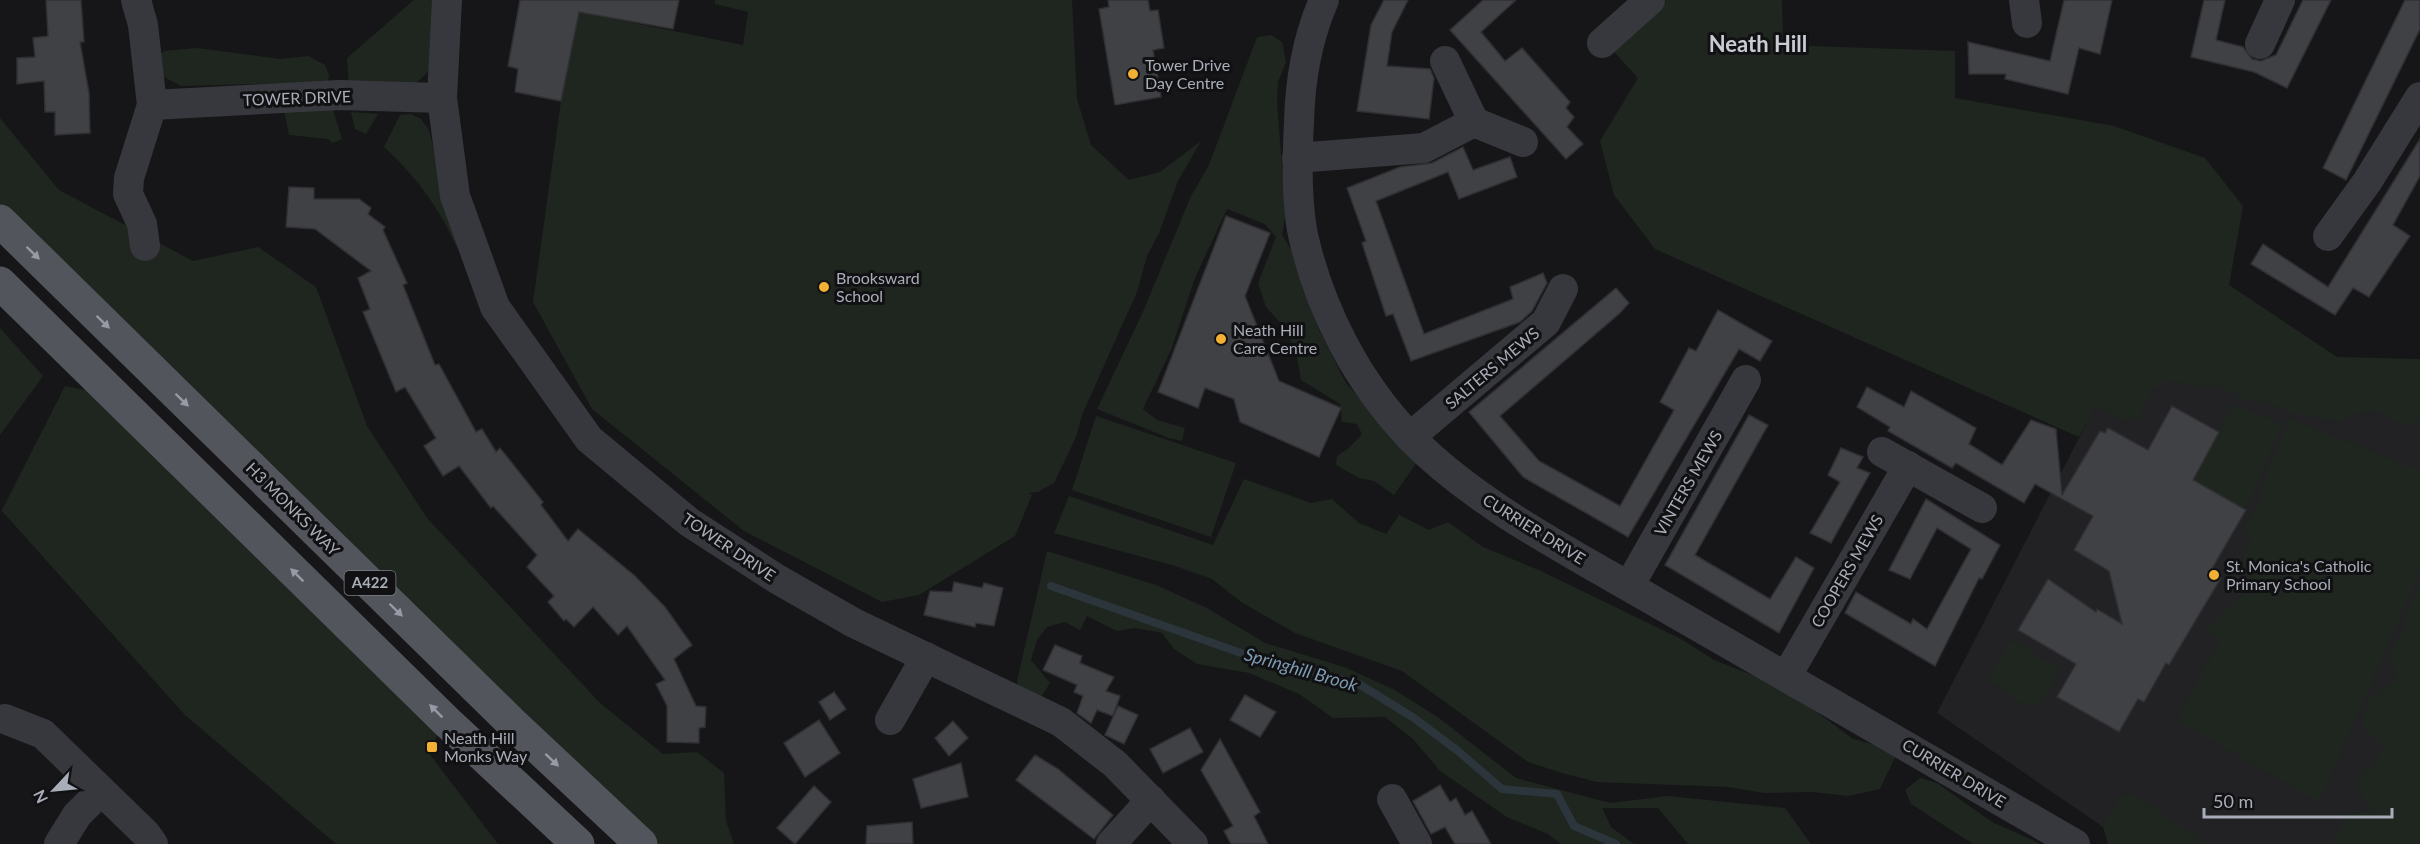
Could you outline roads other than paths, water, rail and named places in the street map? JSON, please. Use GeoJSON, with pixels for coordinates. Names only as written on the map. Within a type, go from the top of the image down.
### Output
{"type":"FeatureCollection","features":[{"type":"Feature","properties":{"kind":"main road","name":"H3 MONKS WAY"},"geometry":{"type":"LineString","coordinates":[[0,221],[505,716],[641,844]]}},
{"type":"Feature","properties":{"kind":"main road","name":"A422"},"geometry":{"type":"LineString","coordinates":[[0,283],[437,713],[575,841]]}},
{"type":"Feature","properties":{"kind":"street"},"geometry":{"type":"LineString","coordinates":[[136,0],[143,25],[152,105],[129,178],[128,194],[142,224],[145,246]]}},
{"type":"Feature","properties":{"kind":"street","name":"TOWER DRIVE"},"geometry":{"type":"LineString","coordinates":[[447,0],[442,98],[455,196],[495,307],[589,439],[689,522],[777,579],[854,623],[1061,722],[1116,764],[1193,844]]}},
{"type":"Feature","properties":{"kind":"street","name":"CURRIER DRIVE"},"geometry":{"type":"LineString","coordinates":[[1324,0],[1312,27],[1300,89],[1297,158],[1303,233],[1326,310],[1365,382],[1410,437],[1450,475],[1541,535],[2074,844]]}},
{"type":"Feature","properties":{"kind":"street"},"geometry":{"type":"LineString","coordinates":[[1602,44],[1650,0]]}},
{"type":"Feature","properties":{"kind":"street"},"geometry":{"type":"LineString","coordinates":[[2260,44],[2280,0]]}},
{"type":"Feature","properties":{"kind":"street"},"geometry":{"type":"LineString","coordinates":[[1445,62],[1474,122],[1523,142]]}},
{"type":"Feature","properties":{"kind":"street","name":"TOWER DRIVE"},"geometry":{"type":"LineString","coordinates":[[152,105],[340,95],[442,98]]}},
{"type":"Feature","properties":{"kind":"street"},"geometry":{"type":"LineString","coordinates":[[2328,236],[2367,182],[2420,97]]}},
{"type":"Feature","properties":{"kind":"street"},"geometry":{"type":"LineString","coordinates":[[1297,158],[1424,147],[1474,122]]}},
{"type":"Feature","properties":{"kind":"street","name":"SALTERS MEWS"},"geometry":{"type":"LineString","coordinates":[[1410,437],[1546,322],[1563,290]]}},
{"type":"Feature","properties":{"kind":"street","name":"VINTERS MEWS"},"geometry":{"type":"LineString","coordinates":[[1629,586],[1746,380]]}},
{"type":"Feature","properties":{"kind":"street"},"geometry":{"type":"LineString","coordinates":[[1882,452],[1983,508]]}},
{"type":"Feature","properties":{"kind":"street","name":"COOPERS MEWS"},"geometry":{"type":"LineString","coordinates":[[1786,677],[1908,466]]}},
{"type":"Feature","properties":{"kind":"street"},"geometry":{"type":"LineString","coordinates":[[890,720],[926,657]]}},
{"type":"Feature","properties":{"kind":"street"},"geometry":{"type":"LineString","coordinates":[[5,719],[43,734],[146,834],[153,844]]}},
{"type":"Feature","properties":{"kind":"street"},"geometry":{"type":"LineString","coordinates":[[60,844],[77,815],[101,791]]}},
{"type":"Feature","properties":{"kind":"street"},"geometry":{"type":"LineString","coordinates":[[1392,799],[1417,844]]}},
{"type":"Feature","properties":{"kind":"street"},"geometry":{"type":"LineString","coordinates":[[1111,844],[1151,800]]}},
{"type":"Feature","properties":{"kind":"waterway","name":"Springhill Brook"},"geometry":{"type":"LineString","coordinates":[[1051,586],[1241,653],[1359,684],[1414,718],[1458,751],[1502,789],[1557,794],[1574,826],[1616,844]]}},
{"type":"Feature","properties":{"kind":"place","name":"Tower Drive Day Centre"},"geometry":{"type":"Point","coordinates":[1133,74]}},
{"type":"Feature","properties":{"kind":"place","name":"Brooksward School"},"geometry":{"type":"Point","coordinates":[824,287]}},
{"type":"Feature","properties":{"kind":"place","name":"Neath Hill Care Centre"},"geometry":{"type":"Point","coordinates":[1221,339]}},
{"type":"Feature","properties":{"kind":"place","name":"St. Monica's Catholic Primary School"},"geometry":{"type":"Point","coordinates":[2214,575]}},
{"type":"Feature","properties":{"kind":"place","name":"Neath Hill Monks Way"},"geometry":{"type":"Point","coordinates":[432,747]}},
{"type":"Feature","properties":{"kind":"district","name":"Neath Hill"},"geometry":{"type":"Point","coordinates":[1758,44]}}]}
